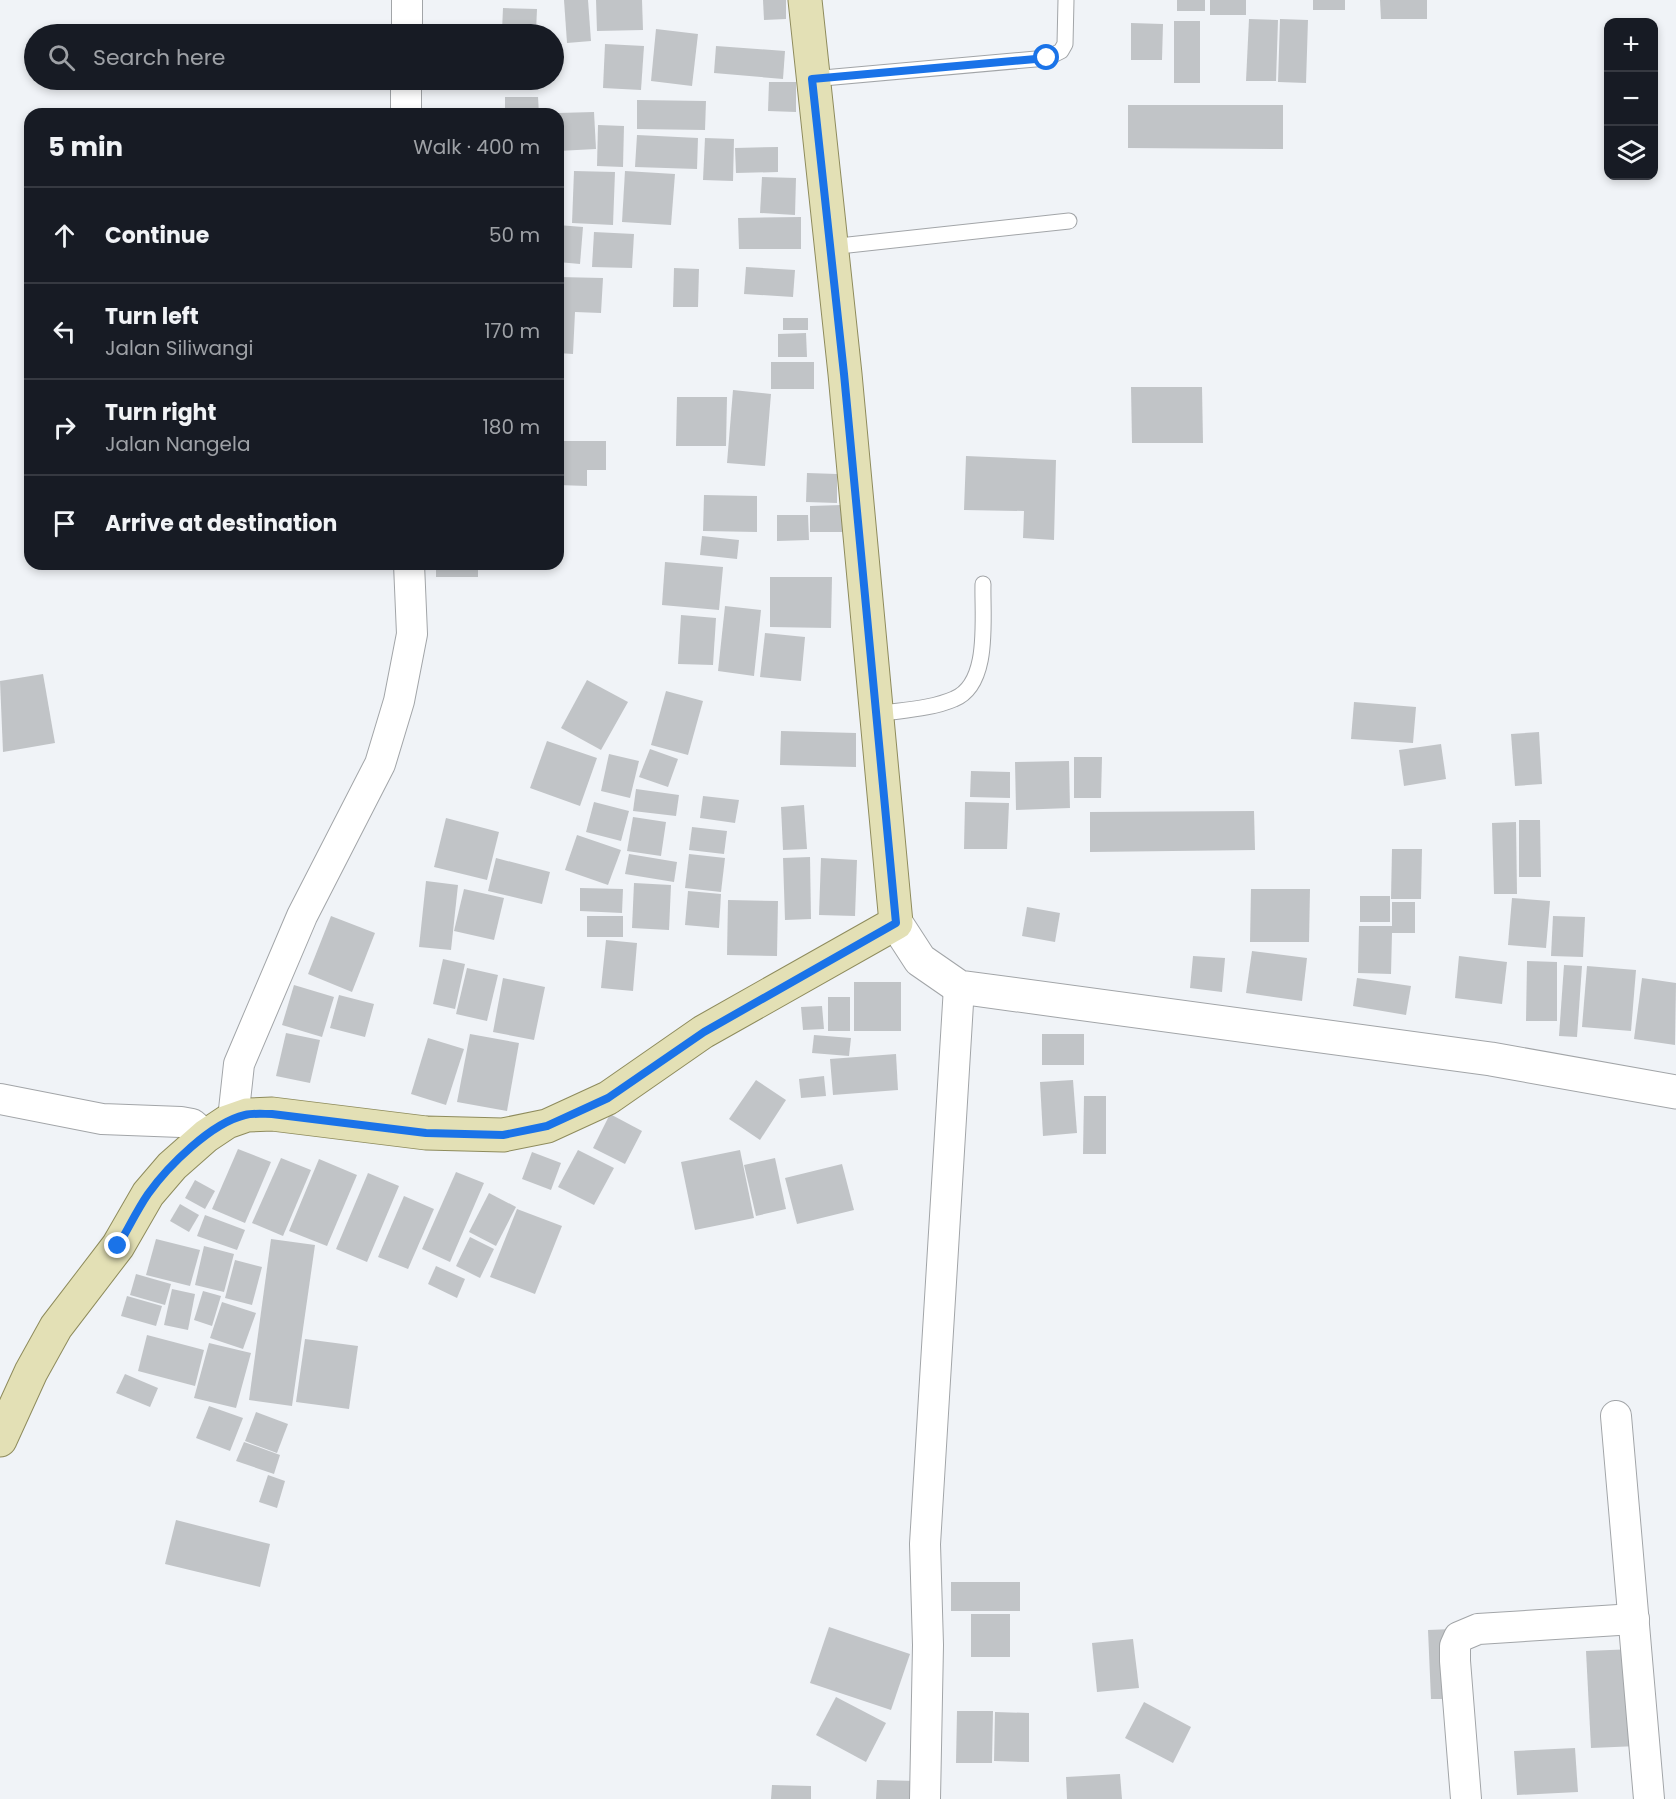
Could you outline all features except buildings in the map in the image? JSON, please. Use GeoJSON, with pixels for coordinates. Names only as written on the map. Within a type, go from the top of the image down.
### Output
{"type":"FeatureCollection","features":[{"type":"Feature","properties":{"kind":"main road"},"geometry":{"type":"LineString","coordinates":[[0,1440],[31,1372],[56,1327],[118,1246],[148,1194],[172,1166],[219,1128],[247,1115],[272,1114],[426,1133],[503,1135],[547,1126],[608,1098],[704,1032],[896,923],[805,0]]}},
{"type":"Feature","properties":{"kind":"street"},"geometry":{"type":"LineString","coordinates":[[407,0],[407,24]]}},
{"type":"Feature","properties":{"kind":"street"},"geometry":{"type":"LineString","coordinates":[[406,90],[406,108]]}},
{"type":"Feature","properties":{"kind":"street"},"geometry":{"type":"LineString","coordinates":[[0,1099],[102,1119],[181,1122],[219,1128],[239,1064],[302,916],[380,764],[399,701],[412,634],[409,570]]}},
{"type":"Feature","properties":{"kind":"street"},"geometry":{"type":"LineString","coordinates":[[896,923],[920,960],[959,987],[1491,1059],[1676,1092]]}},
{"type":"Feature","properties":{"kind":"street"},"geometry":{"type":"LineString","coordinates":[[925,1799],[928,1645],[925,1544],[959,987]]}},
{"type":"Feature","properties":{"kind":"street"},"geometry":{"type":"LineString","coordinates":[[1616,1416],[1649,1799]]}},
{"type":"Feature","properties":{"kind":"street"},"geometry":{"type":"LineString","coordinates":[[1466,1799],[1455,1661],[1455,1646],[1459,1637],[1478,1629],[1634,1619]]}},
{"type":"Feature","properties":{"kind":"lane"},"geometry":{"type":"LineString","coordinates":[[812,79],[1047,58],[1061,51],[1065,44],[1066,0]]}},
{"type":"Feature","properties":{"kind":"lane"},"geometry":{"type":"LineString","coordinates":[[830,247],[1069,221]]}},
{"type":"Feature","properties":{"kind":"lane"},"geometry":{"type":"LineString","coordinates":[[877,714],[956,699],[974,683],[982,652],[983,585]]}},
{"type":"Feature","properties":{"kind":"route"},"geometry":{"type":"LineString","coordinates":[[118,1246],[148,1194],[172,1166],[206,1136],[232,1119],[247,1115],[272,1114],[426,1133],[503,1135],[547,1126],[608,1098],[704,1032],[896,923],[844,374],[812,79],[1047,58]]}}]}
